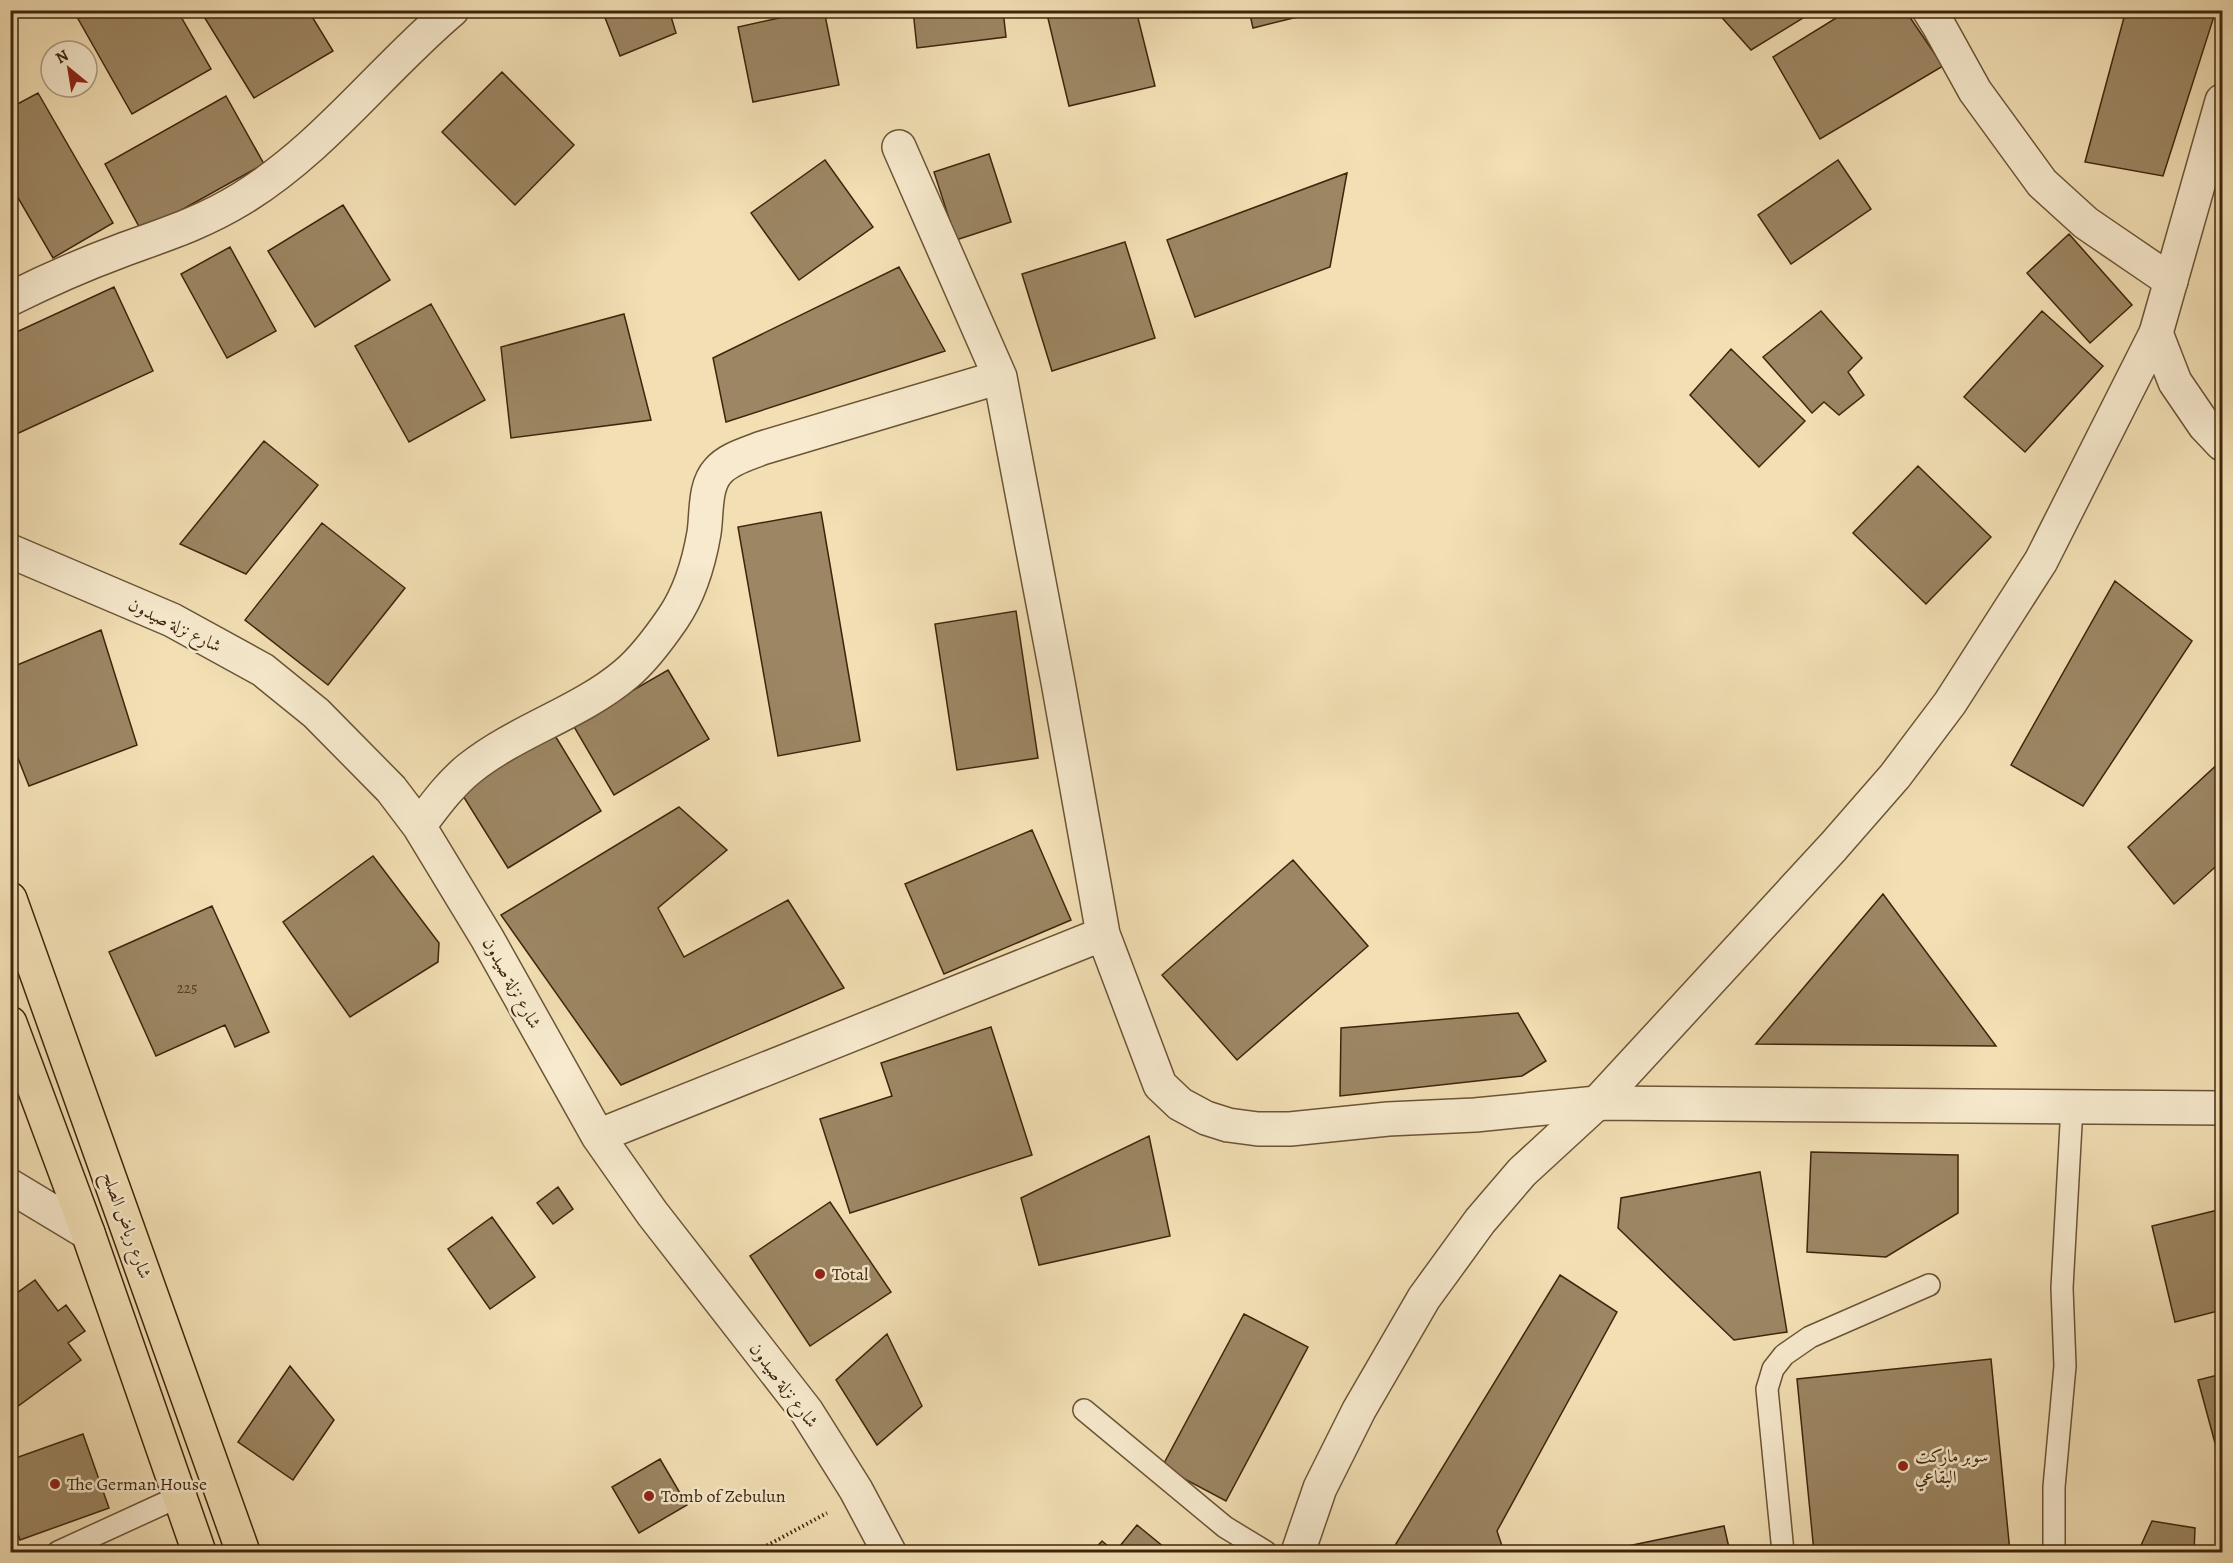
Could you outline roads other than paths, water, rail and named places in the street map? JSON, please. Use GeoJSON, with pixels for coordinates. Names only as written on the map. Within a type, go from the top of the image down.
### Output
{"type":"FeatureCollection","features":[{"type":"Feature","properties":{"kind":"main road","name":"شارع رياض الصلح"},"geometry":{"type":"LineString","coordinates":[[10,899],[243,1552]]}},
{"type":"Feature","properties":{"kind":"main road"},"geometry":{"type":"LineString","coordinates":[[10,1023],[88,1233],[199,1552]]}},
{"type":"Feature","properties":{"kind":"street"},"geometry":{"type":"LineString","coordinates":[[10,298],[60,275],[200,222],[243,198],[320,140],[417,41],[452,10]]}},
{"type":"Feature","properties":{"kind":"street"},"geometry":{"type":"LineString","coordinates":[[1929,10],[1975,91],[2042,183],[2086,223],[2171,281]]}},
{"type":"Feature","properties":{"kind":"street"},"geometry":{"type":"LineString","coordinates":[[1298,1552],[1320,1488],[1359,1410],[1424,1298],[1480,1221],[1522,1172],[1597,1103],[1833,847],[1895,776],[1950,702],[2041,561],[2157,333],[2223,101]]}},
{"type":"Feature","properties":{"kind":"street"},"geometry":{"type":"LineString","coordinates":[[899,147],[1000,377],[1103,934],[1160,1085],[1180,1104],[1206,1118],[1228,1125],[1258,1129],[1290,1129],[1388,1119],[1474,1115],[1597,1103],[2223,1108]]}},
{"type":"Feature","properties":{"kind":"street"},"geometry":{"type":"LineString","coordinates":[[2157,333],[2175,382],[2205,426],[2223,444]]}},
{"type":"Feature","properties":{"kind":"street"},"geometry":{"type":"LineString","coordinates":[[419,826],[453,783],[469,768],[502,745],[603,691],[628,673],[646,652],[674,616],[690,587],[704,534],[711,482],[724,465],[762,448],[1000,377]]}},
{"type":"Feature","properties":{"kind":"street","name":"شارع نزلة صيدون"},"geometry":{"type":"LineString","coordinates":[[10,551],[172,620],[263,670],[316,712],[391,789],[419,826],[487,938],[598,1136],[652,1213],[807,1412],[856,1490],[889,1552]]}},
{"type":"Feature","properties":{"kind":"street"},"geometry":{"type":"LineString","coordinates":[[598,1136],[1103,934]]}},
{"type":"Feature","properties":{"kind":"street"},"geometry":{"type":"LineString","coordinates":[[10,1186],[88,1233]]}},
{"type":"Feature","properties":{"kind":"lane"},"geometry":{"type":"LineString","coordinates":[[2054,1552],[2054,1487],[2065,1366],[2062,1288],[2072,1106]]}},
{"type":"Feature","properties":{"kind":"lane"},"geometry":{"type":"LineString","coordinates":[[1783,1552],[1767,1389],[1773,1369],[1784,1355],[1810,1337],[1929,1285]]}},
{"type":"Feature","properties":{"kind":"lane"},"geometry":{"type":"LineString","coordinates":[[1084,1410],[1226,1527],[1266,1552]]}},
{"type":"Feature","properties":{"kind":"lane"},"geometry":{"type":"LineString","coordinates":[[58,1552],[178,1497]]}},
{"type":"Feature","properties":{"kind":"place","name":"Total"},"geometry":{"type":"Point","coordinates":[820,1274]}},
{"type":"Feature","properties":{"kind":"place","name":"سوبر ماركت البقاعي"},"geometry":{"type":"Point","coordinates":[1903,1466]}},
{"type":"Feature","properties":{"kind":"place","name":"The German House"},"geometry":{"type":"Point","coordinates":[55,1484]}},
{"type":"Feature","properties":{"kind":"place","name":"Tomb of Zebulun"},"geometry":{"type":"Point","coordinates":[649,1496]}}]}
